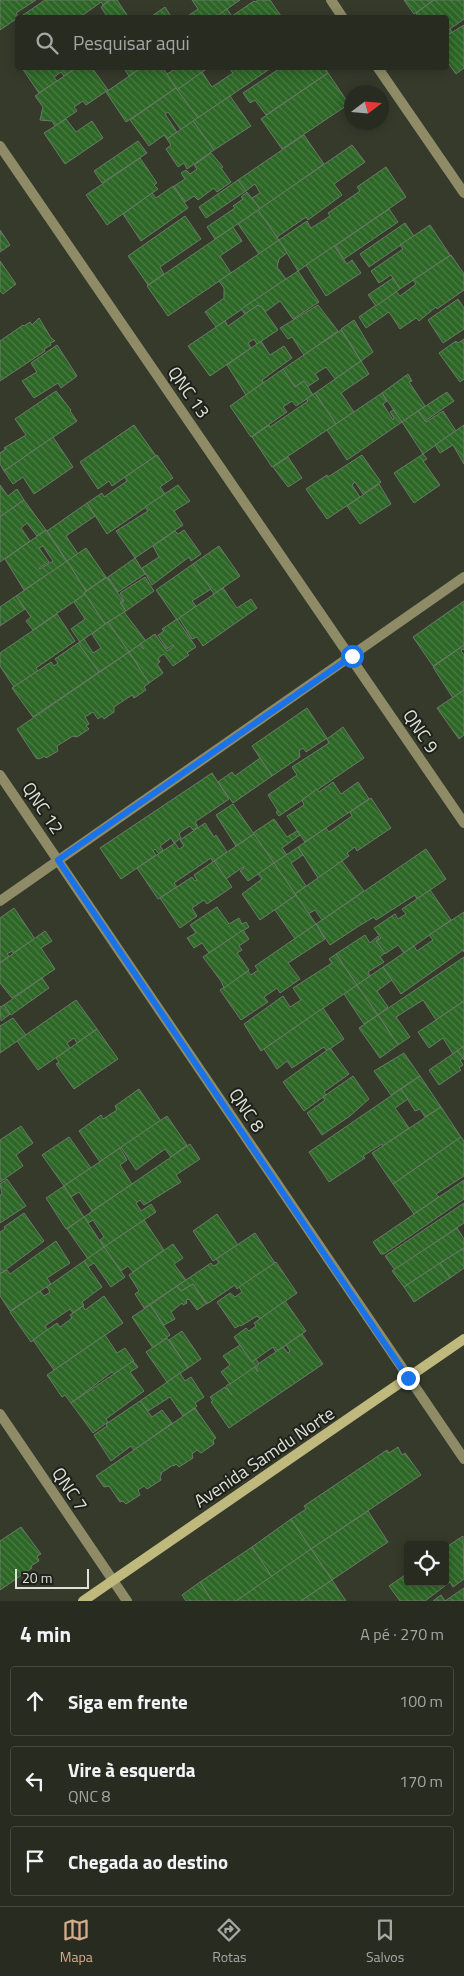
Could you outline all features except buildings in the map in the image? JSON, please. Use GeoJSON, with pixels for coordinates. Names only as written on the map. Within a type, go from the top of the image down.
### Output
{"type":"FeatureCollection","features":[{"type":"Feature","properties":{"kind":"main road","name":"Avenida Samdu Norte"},"geometry":{"type":"LineString","coordinates":[[83,1601],[464,1339]]}},
{"type":"Feature","properties":{"kind":"street"},"geometry":{"type":"LineString","coordinates":[[331,0],[341,15]]}},
{"type":"Feature","properties":{"kind":"street"},"geometry":{"type":"LineString","coordinates":[[379,70],[464,192]]}},
{"type":"Feature","properties":{"kind":"street","name":"QNC 13"},"geometry":{"type":"LineString","coordinates":[[0,146],[352,656]]}},
{"type":"Feature","properties":{"kind":"street"},"geometry":{"type":"LineString","coordinates":[[0,901],[464,577]]}},
{"type":"Feature","properties":{"kind":"street","name":"QNC 9"},"geometry":{"type":"LineString","coordinates":[[352,656],[464,823]]}},
{"type":"Feature","properties":{"kind":"street","name":"QNC 12"},"geometry":{"type":"LineString","coordinates":[[0,775],[58,860]]}},
{"type":"Feature","properties":{"kind":"street","name":"QNC 8"},"geometry":{"type":"LineString","coordinates":[[58,860],[464,1458]]}},
{"type":"Feature","properties":{"kind":"street","name":"QNC 7"},"geometry":{"type":"LineString","coordinates":[[0,1414],[126,1601]]}},
{"type":"Feature","properties":{"kind":"route"},"geometry":{"type":"LineString","coordinates":[[352,656],[58,860],[408,1378]]}}]}
